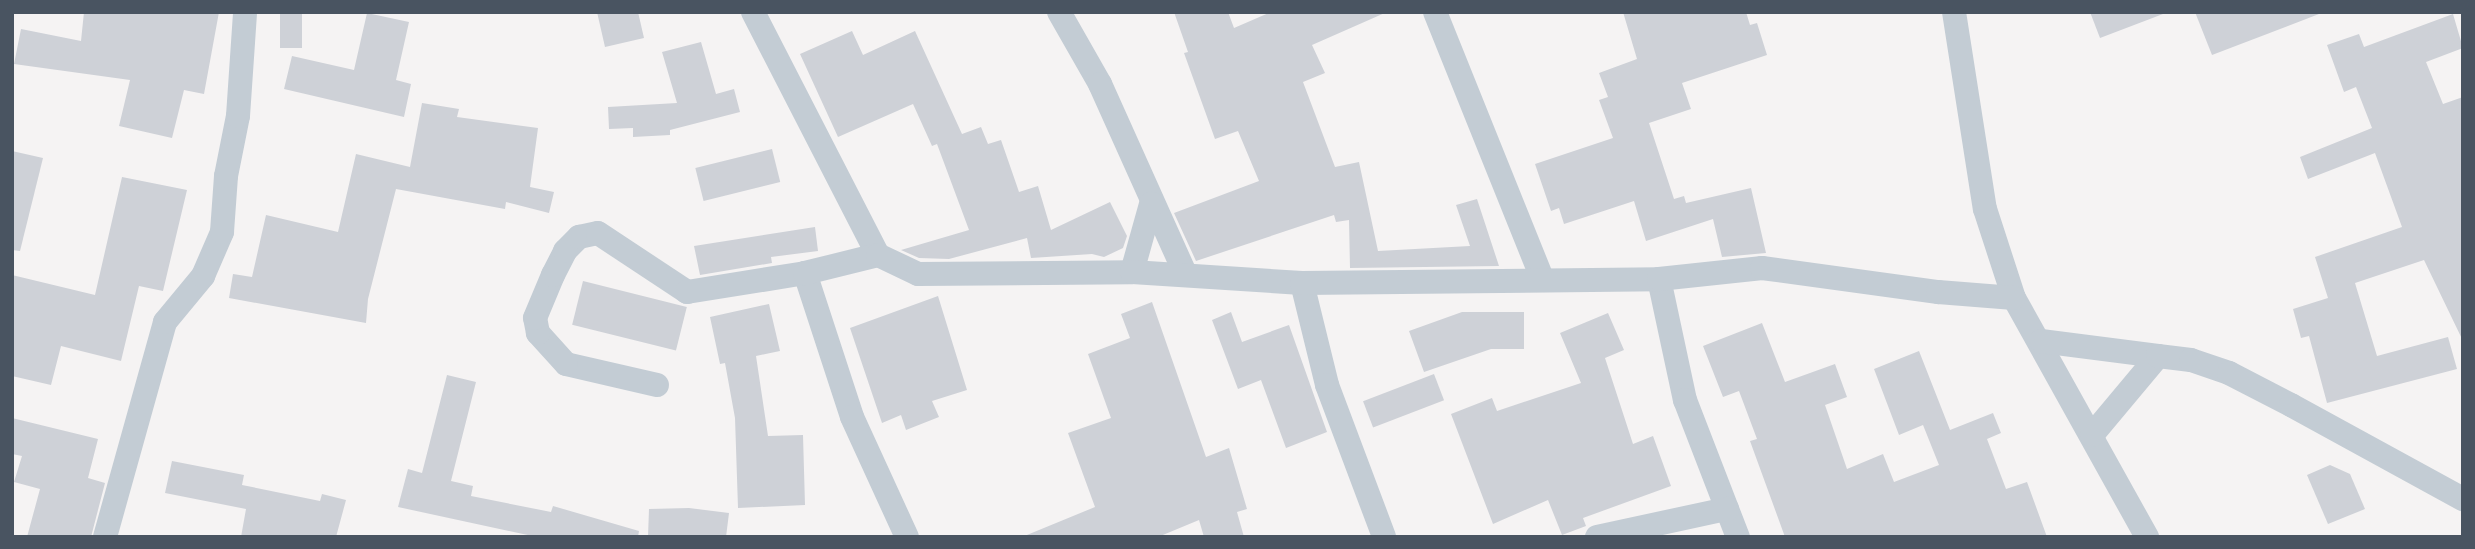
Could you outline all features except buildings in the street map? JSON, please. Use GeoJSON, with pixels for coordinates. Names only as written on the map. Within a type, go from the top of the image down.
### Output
{"type":"FeatureCollection","features":[{"type":"Feature","properties":{"kind":"street"},"geometry":{"type":"LineString","coordinates":[[105,537],[165,322],[203,275],[222,232],[226,176],[238,116],[245,12]]}},
{"type":"Feature","properties":{"kind":"street"},"geometry":{"type":"LineString","coordinates":[[753,12],[878,255],[918,274],[1132,272],[1302,283],[1542,278],[1659,279],[1762,268],[2014,298]]}},
{"type":"Feature","properties":{"kind":"street"},"geometry":{"type":"LineString","coordinates":[[1059,12],[1100,84],[1151,204],[1186,275]]}},
{"type":"Feature","properties":{"kind":"street"},"geometry":{"type":"LineString","coordinates":[[1434,12],[1542,278]]}},
{"type":"Feature","properties":{"kind":"street"},"geometry":{"type":"LineString","coordinates":[[1955,12],[1985,209],[2014,298],[2041,341],[2147,537]]}},
{"type":"Feature","properties":{"kind":"street"},"geometry":{"type":"LineString","coordinates":[[1132,272],[1151,204]]}},
{"type":"Feature","properties":{"kind":"street"},"geometry":{"type":"LineString","coordinates":[[657,385],[566,365],[538,333],[536,318],[553,275],[565,251],[579,237],[598,233],[687,292],[806,273],[878,255]]}},
{"type":"Feature","properties":{"kind":"street"},"geometry":{"type":"LineString","coordinates":[[806,273],[852,417],[907,537]]}},
{"type":"Feature","properties":{"kind":"street"},"geometry":{"type":"LineString","coordinates":[[1659,279],[1685,400],[1738,537]]}},
{"type":"Feature","properties":{"kind":"street"},"geometry":{"type":"LineString","coordinates":[[1302,283],[1327,385],[1384,537]]}},
{"type":"Feature","properties":{"kind":"street"},"geometry":{"type":"LineString","coordinates":[[2041,341],[2191,360],[2229,373],[2463,499]]}},
{"type":"Feature","properties":{"kind":"street"},"geometry":{"type":"LineString","coordinates":[[2092,435],[2158,356]]}},
{"type":"Feature","properties":{"kind":"street"},"geometry":{"type":"LineString","coordinates":[[1597,537],[1727,509]]}}]}
